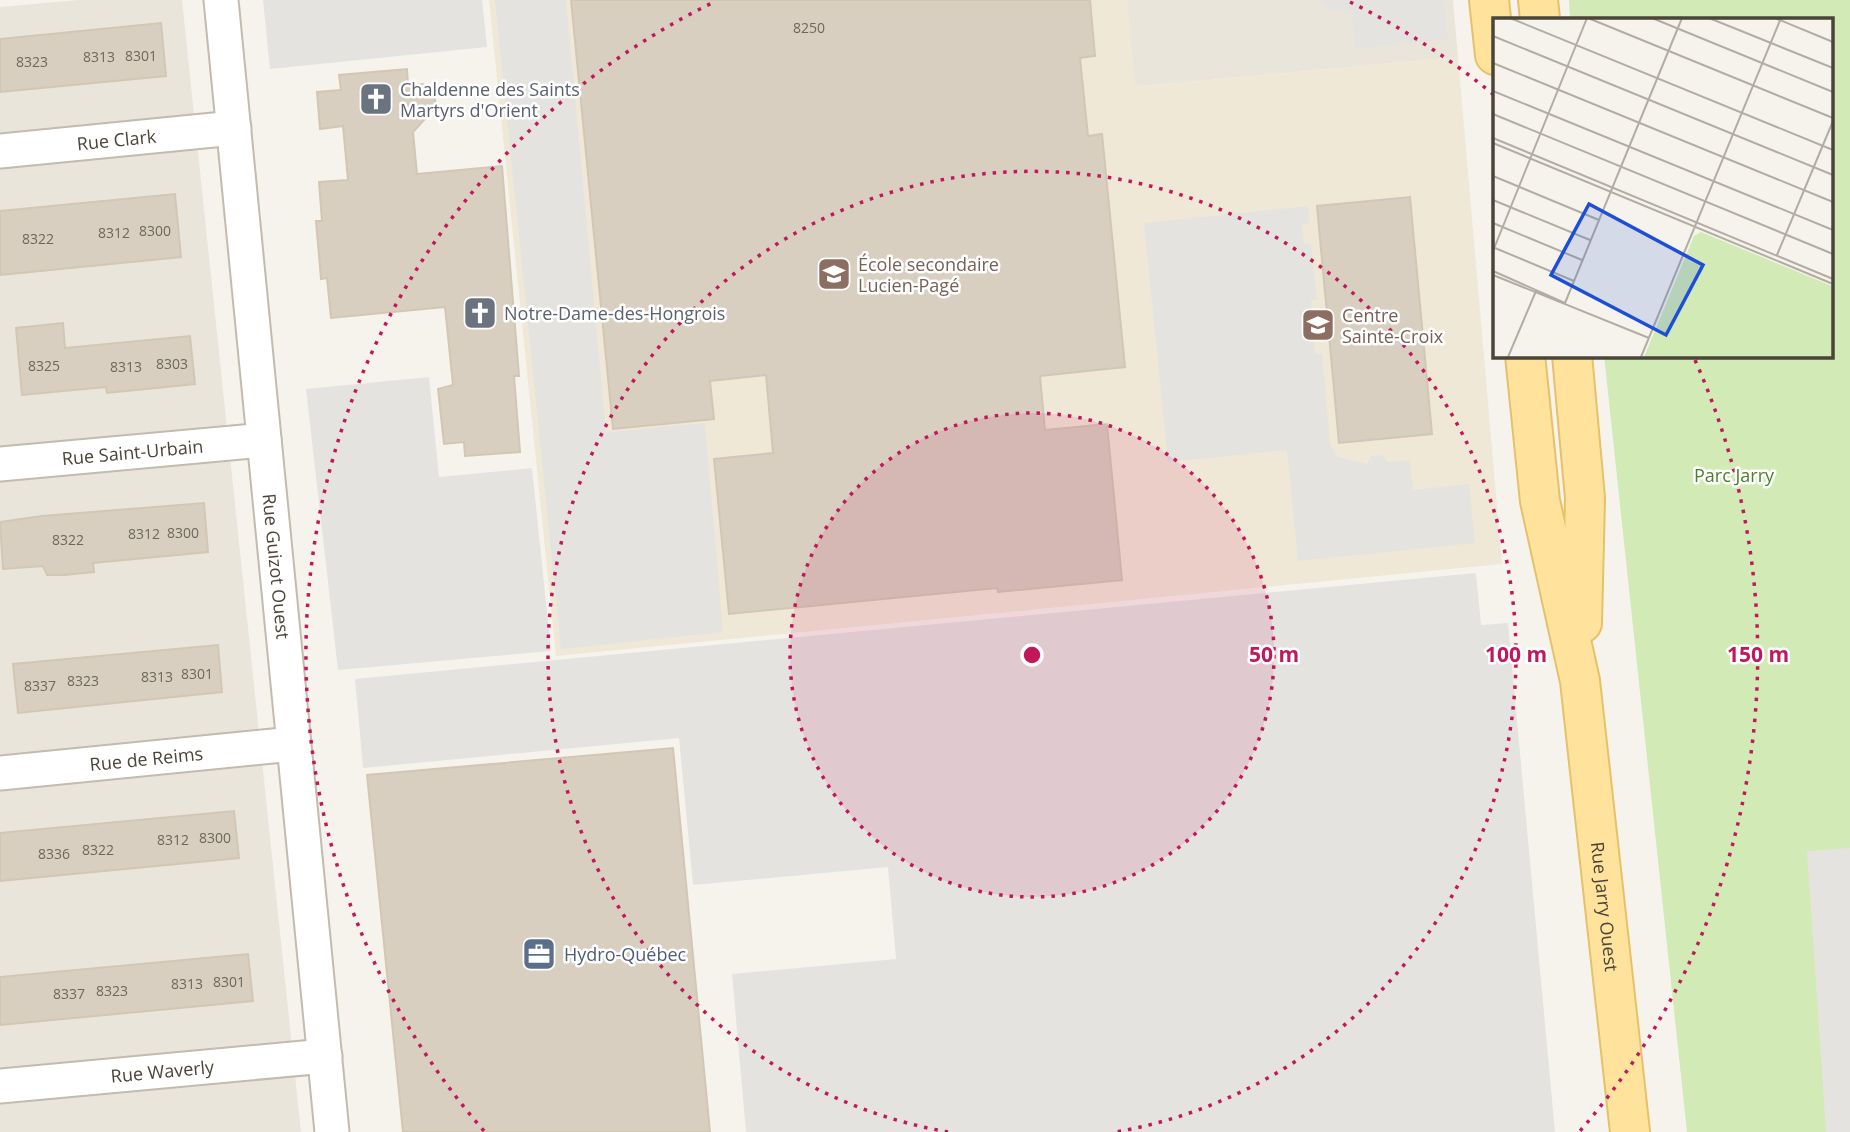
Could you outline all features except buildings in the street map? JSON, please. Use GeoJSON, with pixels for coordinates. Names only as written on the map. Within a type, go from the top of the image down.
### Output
{"type":"FeatureCollection","features":[{"type":"Feature","properties":{"kind":"main road"},"geometry":{"type":"LineString","coordinates":[[1489,0],[1493,37]]}},
{"type":"Feature","properties":{"kind":"main road"},"geometry":{"type":"LineString","coordinates":[[1538,0],[1540,18]]}},
{"type":"Feature","properties":{"kind":"main road","name":"Rue Jarry Ouest"},"geometry":{"type":"LineString","coordinates":[[1525,357],[1540,501],[1580,681],[1630,1132]]}},
{"type":"Feature","properties":{"kind":"main road","name":"Rue Jarry Ouest"},"geometry":{"type":"LineString","coordinates":[[1572,357],[1585,498],[1580,681]]}},
{"type":"Feature","properties":{"kind":"street","name":"Rue Guizot Ouest"},"geometry":{"type":"LineString","coordinates":[[221,0],[332,1132]]}},
{"type":"Feature","properties":{"kind":"street","name":"Rue Clark"},"geometry":{"type":"LineString","coordinates":[[0,151],[234,128]]}},
{"type":"Feature","properties":{"kind":"street","name":"Rue Saint-Urbain"},"geometry":{"type":"LineString","coordinates":[[0,464],[264,440]]}},
{"type":"Feature","properties":{"kind":"street","name":"Rue de Reims"},"geometry":{"type":"LineString","coordinates":[[0,773],[293,744]]}},
{"type":"Feature","properties":{"kind":"street","name":"Rue Waverly"},"geometry":{"type":"LineString","coordinates":[[0,1086],[325,1056]]}},
{"type":"Feature","properties":{"kind":"shaded area"},"geometry":{"type":"Polygon","coordinates":[[[79,0],[182,0],[301,1132],[0,1132],[0,7],[79,0]]]}},
{"type":"Feature","properties":{"kind":"shaded area"},"geometry":{"type":"Polygon","coordinates":[[[263,0],[482,0],[487,47],[270,69],[263,0]]]}},
{"type":"Feature","properties":{"kind":"shaded area","name":"École secondaire Lucien-Pagé"},"geometry":{"type":"Polygon","coordinates":[[[489,0],[1127,0],[1135,87],[1458,57],[1502,564],[556,656],[489,0]]]}},
{"type":"Feature","properties":{"kind":"shaded area"},"geometry":{"type":"Polygon","coordinates":[[[495,0],[566,0],[606,432],[705,423],[723,632],[561,649],[495,0]]]}},
{"type":"Feature","properties":{"kind":"shaded area"},"geometry":{"type":"Polygon","coordinates":[[[1127,0],[1453,0],[1458,57],[1134,87],[1127,0]]]}},
{"type":"Feature","properties":{"kind":"shaded area"},"geometry":{"type":"Polygon","coordinates":[[[1317,0],[1444,0],[1448,39],[1355,49],[1351,13],[1332,10],[1317,0]]]}},
{"type":"Feature","properties":{"kind":"shaded area"},"geometry":{"type":"Polygon","coordinates":[[[1308,206],[1309,223],[1302,224],[1304,244],[1311,244],[1317,299],[1311,301],[1315,354],[1322,354],[1330,444],[1338,457],[1367,464],[1371,456],[1382,455],[1388,462],[1410,460],[1413,490],[1469,484],[1475,543],[1298,561],[1287,450],[1168,462],[1144,223],[1308,206]]]}},
{"type":"Feature","properties":{"kind":"shaded area"},"geometry":{"type":"Polygon","coordinates":[[[429,377],[439,477],[532,468],[551,651],[338,670],[306,389],[429,377]]]}},
{"type":"Feature","properties":{"kind":"shaded area"},"geometry":{"type":"Polygon","coordinates":[[[1476,573],[1481,625],[1508,623],[1555,1132],[746,1132],[732,974],[896,959],[888,867],[693,885],[679,738],[363,768],[355,679],[1476,573]]]}},
{"type":"Feature","properties":{"kind":"shaded area"},"geometry":{"type":"Polygon","coordinates":[[[1850,848],[1850,1132],[1826,1132],[1807,851],[1850,848]]]}},
{"type":"Feature","properties":{"kind":"green space","name":"Parc Jarry"},"geometry":{"type":"Polygon","coordinates":[[[1569,0],[1850,0],[1850,1132],[1687,1132],[1604,357],[1832,357],[1832,18],[1570,18],[1569,0]]]}},
{"type":"Feature","properties":{"kind":"place","name":"Chaldenne des Saints Martyrs d'Orient"},"geometry":{"type":"Point","coordinates":[376,99]}},
{"type":"Feature","properties":{"kind":"place","name":"École secondaire Lucien-Pagé"},"geometry":{"type":"Point","coordinates":[834,274]}},
{"type":"Feature","properties":{"kind":"place","name":"Notre-Dame-des-Hongrois"},"geometry":{"type":"Point","coordinates":[480,313]}},
{"type":"Feature","properties":{"kind":"place","name":"Centre Sainte-Croix"},"geometry":{"type":"Point","coordinates":[1318,325]}},
{"type":"Feature","properties":{"kind":"place","name":"Hydro-Québec"},"geometry":{"type":"Point","coordinates":[539,954]}}]}
